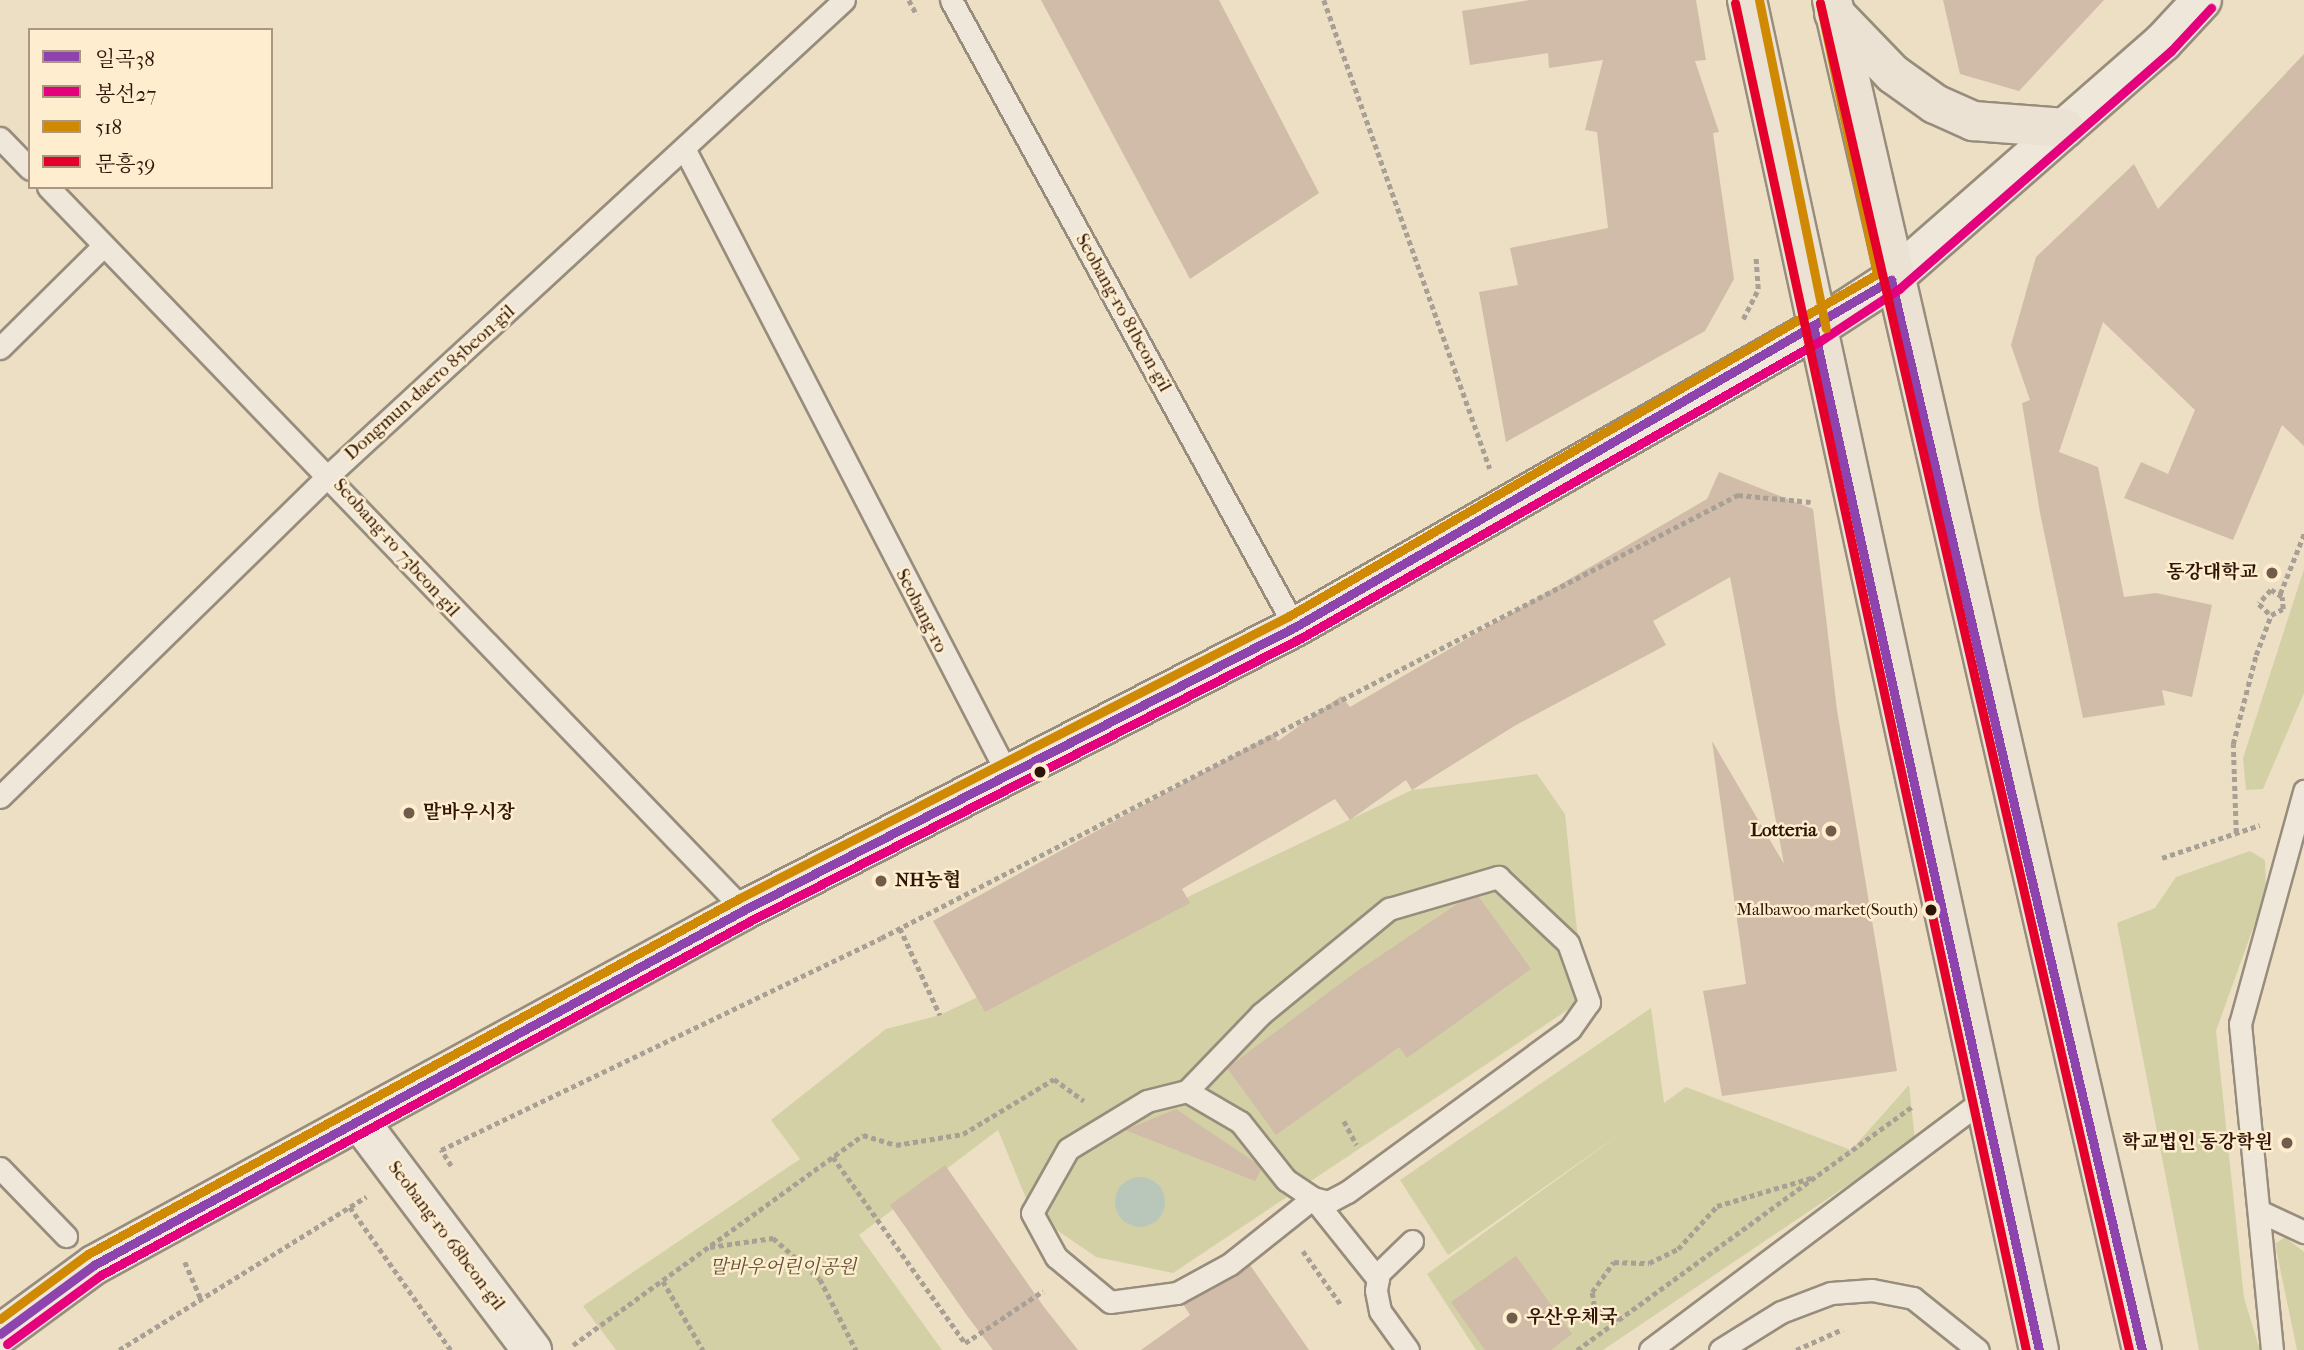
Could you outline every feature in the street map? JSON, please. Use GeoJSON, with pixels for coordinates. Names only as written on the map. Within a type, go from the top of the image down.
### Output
{"type":"FeatureCollection","features":[{"type":"Feature","properties":{"kind":"main road"},"geometry":{"type":"LineString","coordinates":[[1747,0],[1814,330],[2039,1350]]}},
{"type":"Feature","properties":{"kind":"main road"},"geometry":{"type":"LineString","coordinates":[[0,1334],[94,1265],[744,910],[1295,627],[1814,330],[1891,280],[2064,128],[2202,0]]}},
{"type":"Feature","properties":{"kind":"main road"},"geometry":{"type":"LineString","coordinates":[[1833,6],[1893,74],[1935,104],[1973,121],[2064,128]]}},
{"type":"Feature","properties":{"kind":"main road"},"geometry":{"type":"LineString","coordinates":[[1833,6],[1891,280],[2142,1350]]}},
{"type":"Feature","properties":{"kind":"main road","name":"Seobang-ro 68beon-gil"},"geometry":{"type":"LineString","coordinates":[[360,1122],[400,1175],[546,1344]]}},
{"type":"Feature","properties":{"kind":"lane","name":"Dongmun-daero 85beon-gil"},"geometry":{"type":"LineString","coordinates":[[0,797],[330,474],[685,150],[844,0]]}},
{"type":"Feature","properties":{"kind":"lane","name":"Seobang-ro 81beon-gil"},"geometry":{"type":"LineString","coordinates":[[951,0],[1295,627]]}},
{"type":"Feature","properties":{"kind":"lane"},"geometry":{"type":"LineString","coordinates":[[0,138],[28,167]]}},
{"type":"Feature","properties":{"kind":"lane","name":"Seobang-ro"},"geometry":{"type":"LineString","coordinates":[[685,150],[1008,775]]}},
{"type":"Feature","properties":{"kind":"lane","name":"Seobang-ro 73beon-gil"},"geometry":{"type":"LineString","coordinates":[[50,189],[330,474],[406,563],[744,910]]}},
{"type":"Feature","properties":{"kind":"lane"},"geometry":{"type":"LineString","coordinates":[[0,348],[104,245]]}},
{"type":"Feature","properties":{"kind":"lane"},"geometry":{"type":"LineString","coordinates":[[2272,1350],[2240,1024],[2304,791]]}},
{"type":"Feature","properties":{"kind":"lane"},"geometry":{"type":"LineString","coordinates":[[1498,877],[1568,943],[1589,1002],[1570,1029],[1347,1192],[1328,1202],[1313,1198],[1230,1264],[1177,1293],[1110,1302],[1056,1258],[1032,1213],[1068,1149],[1147,1101],[1187,1090],[1261,1014],[1389,909],[1498,877]]}},
{"type":"Feature","properties":{"kind":"lane"},"geometry":{"type":"LineString","coordinates":[[1187,1090],[1240,1122],[1286,1180],[1313,1198],[1378,1279]]}},
{"type":"Feature","properties":{"kind":"lane"},"geometry":{"type":"LineString","coordinates":[[1650,1350],[1983,1100]]}},
{"type":"Feature","properties":{"kind":"lane"},"geometry":{"type":"LineString","coordinates":[[0,1168],[66,1236]]}},
{"type":"Feature","properties":{"kind":"lane"},"geometry":{"type":"LineString","coordinates":[[2259,1211],[2304,1232]]}},
{"type":"Feature","properties":{"kind":"lane"},"geometry":{"type":"LineString","coordinates":[[1408,1350],[1380,1311],[1378,1279],[1393,1254],[1412,1241]]}},
{"type":"Feature","properties":{"kind":"lane"},"geometry":{"type":"LineString","coordinates":[[1720,1350],[1781,1312],[1831,1293],[1872,1290],[1913,1298],[1978,1350]]}},
{"type":"Feature","properties":{"kind":"path"},"geometry":{"type":"LineString","coordinates":[[1324,0],[1504,507]]}},
{"type":"Feature","properties":{"kind":"path"},"geometry":{"type":"LineString","coordinates":[[120,1350],[441,1150],[901,928],[1738,495],[1819,503]]}},
{"type":"Feature","properties":{"kind":"path"},"geometry":{"type":"LineString","coordinates":[[2236,833],[2233,744],[2271,615],[2283,609],[2280,594],[2304,534]]}},
{"type":"Feature","properties":{"kind":"path"},"geometry":{"type":"LineString","coordinates":[[2271,615],[2260,608],[2260,597],[2280,594]]}},
{"type":"Feature","properties":{"kind":"path"},"geometry":{"type":"LineString","coordinates":[[2161,858],[2297,813]]}},
{"type":"Feature","properties":{"kind":"path"},"geometry":{"type":"LineString","coordinates":[[901,928],[940,1015]]}},
{"type":"Feature","properties":{"kind":"path"},"geometry":{"type":"LineString","coordinates":[[546,1344],[568,1350],[863,1135],[896,1145],[963,1134],[1054,1079],[1088,1104]]}},
{"type":"Feature","properties":{"kind":"path"},"geometry":{"type":"LineString","coordinates":[[1577,1350],[1913,1106]]}},
{"type":"Feature","properties":{"kind":"path"},"geometry":{"type":"LineString","coordinates":[[441,1150],[456,1174]]}},
{"type":"Feature","properties":{"kind":"path"},"geometry":{"type":"LineString","coordinates":[[833,1157],[965,1343],[1072,1271]]}},
{"type":"Feature","properties":{"kind":"path"},"geometry":{"type":"LineString","coordinates":[[1619,1320],[1594,1306],[1592,1292],[1614,1262],[1649,1263],[1678,1249],[1717,1206],[1814,1177]]}},
{"type":"Feature","properties":{"kind":"path"},"geometry":{"type":"LineString","coordinates":[[350,1207],[452,1350]]}},
{"type":"Feature","properties":{"kind":"path"},"geometry":{"type":"LineString","coordinates":[[1329,1217],[1297,1243],[1351,1319]]}},
{"type":"Feature","properties":{"kind":"path"},"geometry":{"type":"LineString","coordinates":[[709,1247],[773,1238],[820,1279],[856,1350]]}},
{"type":"Feature","properties":{"kind":"path"},"geometry":{"type":"LineString","coordinates":[[663,1281],[703,1350]]}},
{"type":"Feature","properties":{"kind":"path"},"geometry":{"type":"LineString","coordinates":[[1796,1350],[1853,1328]]}},
{"type":"Feature","properties":{"kind":"green space"},"geometry":{"type":"Polygon","coordinates":[[[2304,569],[2304,693],[2263,789],[2246,790],[2243,758],[2304,569]]]}},
{"type":"Feature","properties":{"kind":"green space","name":"말바우어린이공원"},"geometry":{"type":"Polygon","coordinates":[[[1537,774],[1565,814],[1584,999],[1173,1273],[1096,1257],[1032,1213],[998,1130],[859,1235],[942,1350],[616,1350],[583,1306],[800,1159],[771,1120],[886,1029],[940,1015],[1412,790],[1537,774]]]}},
{"type":"Feature","properties":{"kind":"green space"},"geometry":{"type":"Polygon","coordinates":[[[2250,851],[2265,860],[2266,892],[2216,1031],[2244,1298],[2260,1350],[2199,1350],[2117,923],[2155,908],[2176,877],[2250,851]]]}},
{"type":"Feature","properties":{"kind":"green space"},"geometry":{"type":"Polygon","coordinates":[[[1651,1008],[1664,1103],[1686,1087],[1851,1150],[1909,1085],[1915,1140],[1603,1350],[1476,1350],[1427,1274],[1624,1131],[1448,1255],[1400,1180],[1651,1008]]]}},
{"type":"Feature","properties":{"kind":"green space"},"geometry":{"type":"Polygon","coordinates":[[[2285,1237],[2304,1252],[2304,1350],[2297,1350],[2275,1244],[2285,1237]]]}},
{"type":"Feature","properties":{"kind":"shaded area"},"geometry":{"type":"Polygon","coordinates":[[[1140,1177],[1158,1184],[1165,1202],[1158,1220],[1140,1227],[1122,1220],[1115,1202],[1122,1184],[1140,1177]]]}},
{"type":"Feature","properties":{"kind":"building"},"geometry":{"type":"Polygon","coordinates":[[[1041,0],[1219,0],[1319,193],[1190,279],[1041,0]]]}},
{"type":"Feature","properties":{"kind":"building"},"geometry":{"type":"Polygon","coordinates":[[[1530,0],[1696,0],[1706,60],[1695,61],[1719,132],[1713,133],[1734,279],[1705,331],[1506,442],[1479,292],[1518,285],[1510,248],[1608,228],[1597,132],[1585,130],[1603,60],[1549,68],[1548,53],[1470,65],[1462,11],[1530,0]]]}},
{"type":"Feature","properties":{"kind":"building"},"geometry":{"type":"Polygon","coordinates":[[[1943,0],[2104,0],[2019,91],[1960,74],[1943,0]]]}},
{"type":"Feature","properties":{"kind":"building"},"geometry":{"type":"Polygon","coordinates":[[[2304,54],[2304,446],[2282,425],[2233,540],[2124,498],[2141,462],[2168,474],[2195,410],[2103,322],[2059,452],[2098,467],[2124,597],[2156,593],[2212,605],[2192,697],[2162,690],[2165,705],[2083,718],[2040,513],[2022,403],[2030,400],[2011,345],[2036,257],[2134,164],[2158,209],[2304,54]]]}},
{"type":"Feature","properties":{"kind":"building"},"geometry":{"type":"Polygon","coordinates":[[[1719,472],[1813,509],[1837,710],[1897,1071],[1722,1096],[1703,991],[1746,984],[1712,741],[1784,864],[1730,577],[1653,621],[1666,645],[1516,725],[1412,790],[1406,780],[1350,820],[1335,799],[1182,889],[1190,903],[985,1012],[933,921],[1273,734],[1278,741],[1341,696],[1350,707],[1707,499],[1719,472]]]}},
{"type":"Feature","properties":{"kind":"building"},"geometry":{"type":"Polygon","coordinates":[[[1478,896],[1531,969],[1407,1058],[1399,1047],[1276,1135],[1227,1068],[1353,974],[1460,902],[1478,896]]]}},
{"type":"Feature","properties":{"kind":"building"},"geometry":{"type":"Polygon","coordinates":[[[1176,1109],[1256,1163],[1261,1170],[1255,1181],[1125,1130],[1176,1109]]]}},
{"type":"Feature","properties":{"kind":"building"},"geometry":{"type":"Polygon","coordinates":[[[945,1165],[1044,1307],[1078,1350],[993,1350],[968,1317],[890,1205],[945,1165]]]}},
{"type":"Feature","properties":{"kind":"building","name":"우산우체국"},"geometry":{"type":"Polygon","coordinates":[[[1516,1256],[1572,1334],[1551,1350],[1485,1350],[1451,1302],[1516,1256]]]}},
{"type":"Feature","properties":{"kind":"building"},"geometry":{"type":"Polygon","coordinates":[[[1250,1265],[1309,1350],[1141,1350],[1190,1315],[1183,1304],[1250,1265]]]}},
{"type":"Feature","properties":{"kind":"transit line","name":"518"},"geometry":{"type":"LineString","coordinates":[[1759,0],[1826,328]]}},
{"type":"Feature","properties":{"kind":"transit line","name":"문흥39"},"geometry":{"type":"LineString","coordinates":[[1735,3],[2026,1350]]}},
{"type":"Feature","properties":{"kind":"transit line","name":"518"},"geometry":{"type":"LineString","coordinates":[[0,1319],[88,1254],[738,899],[1289,616],[1877,274],[1820,3]]}},
{"type":"Feature","properties":{"kind":"transit line","name":"문흥39"},"geometry":{"type":"LineString","coordinates":[[1820,3],[2129,1350]]}},
{"type":"Feature","properties":{"kind":"transit line","name":"봉선27"},"geometry":{"type":"LineString","coordinates":[[7,1344],[101,1275],[750,921],[1301,638],[1820,341],[1899,289],[2171,51],[2211,8]]}},
{"type":"Feature","properties":{"kind":"transit line","name":"일곡38"},"geometry":{"type":"LineString","coordinates":[[0,1334],[94,1265],[744,910],[1295,627],[1891,280],[2142,1350]]}},
{"type":"Feature","properties":{"kind":"transit line","name":"일곡38"},"geometry":{"type":"LineString","coordinates":[[1814,330],[2039,1350]]}},
{"type":"Feature","properties":{"kind":"place","name":"동강대학교"},"geometry":{"type":"Point","coordinates":[2272,573]}},
{"type":"Feature","properties":{"kind":"place","name":"말바우시장"},"geometry":{"type":"Point","coordinates":[409,813]}},
{"type":"Feature","properties":{"kind":"place","name":"Lotteria"},"geometry":{"type":"Point","coordinates":[1831,831]}},
{"type":"Feature","properties":{"kind":"place","name":"NH농협"},"geometry":{"type":"Point","coordinates":[881,881]}},
{"type":"Feature","properties":{"kind":"place","name":"Malbawoo market(South)"},"geometry":{"type":"Point","coordinates":[1931,910]}},
{"type":"Feature","properties":{"kind":"place","name":"학교법인 동강학원"},"geometry":{"type":"Point","coordinates":[2287,1143]}},
{"type":"Feature","properties":{"kind":"place","name":"우산우체국"},"geometry":{"type":"Point","coordinates":[1512,1318]}}]}
